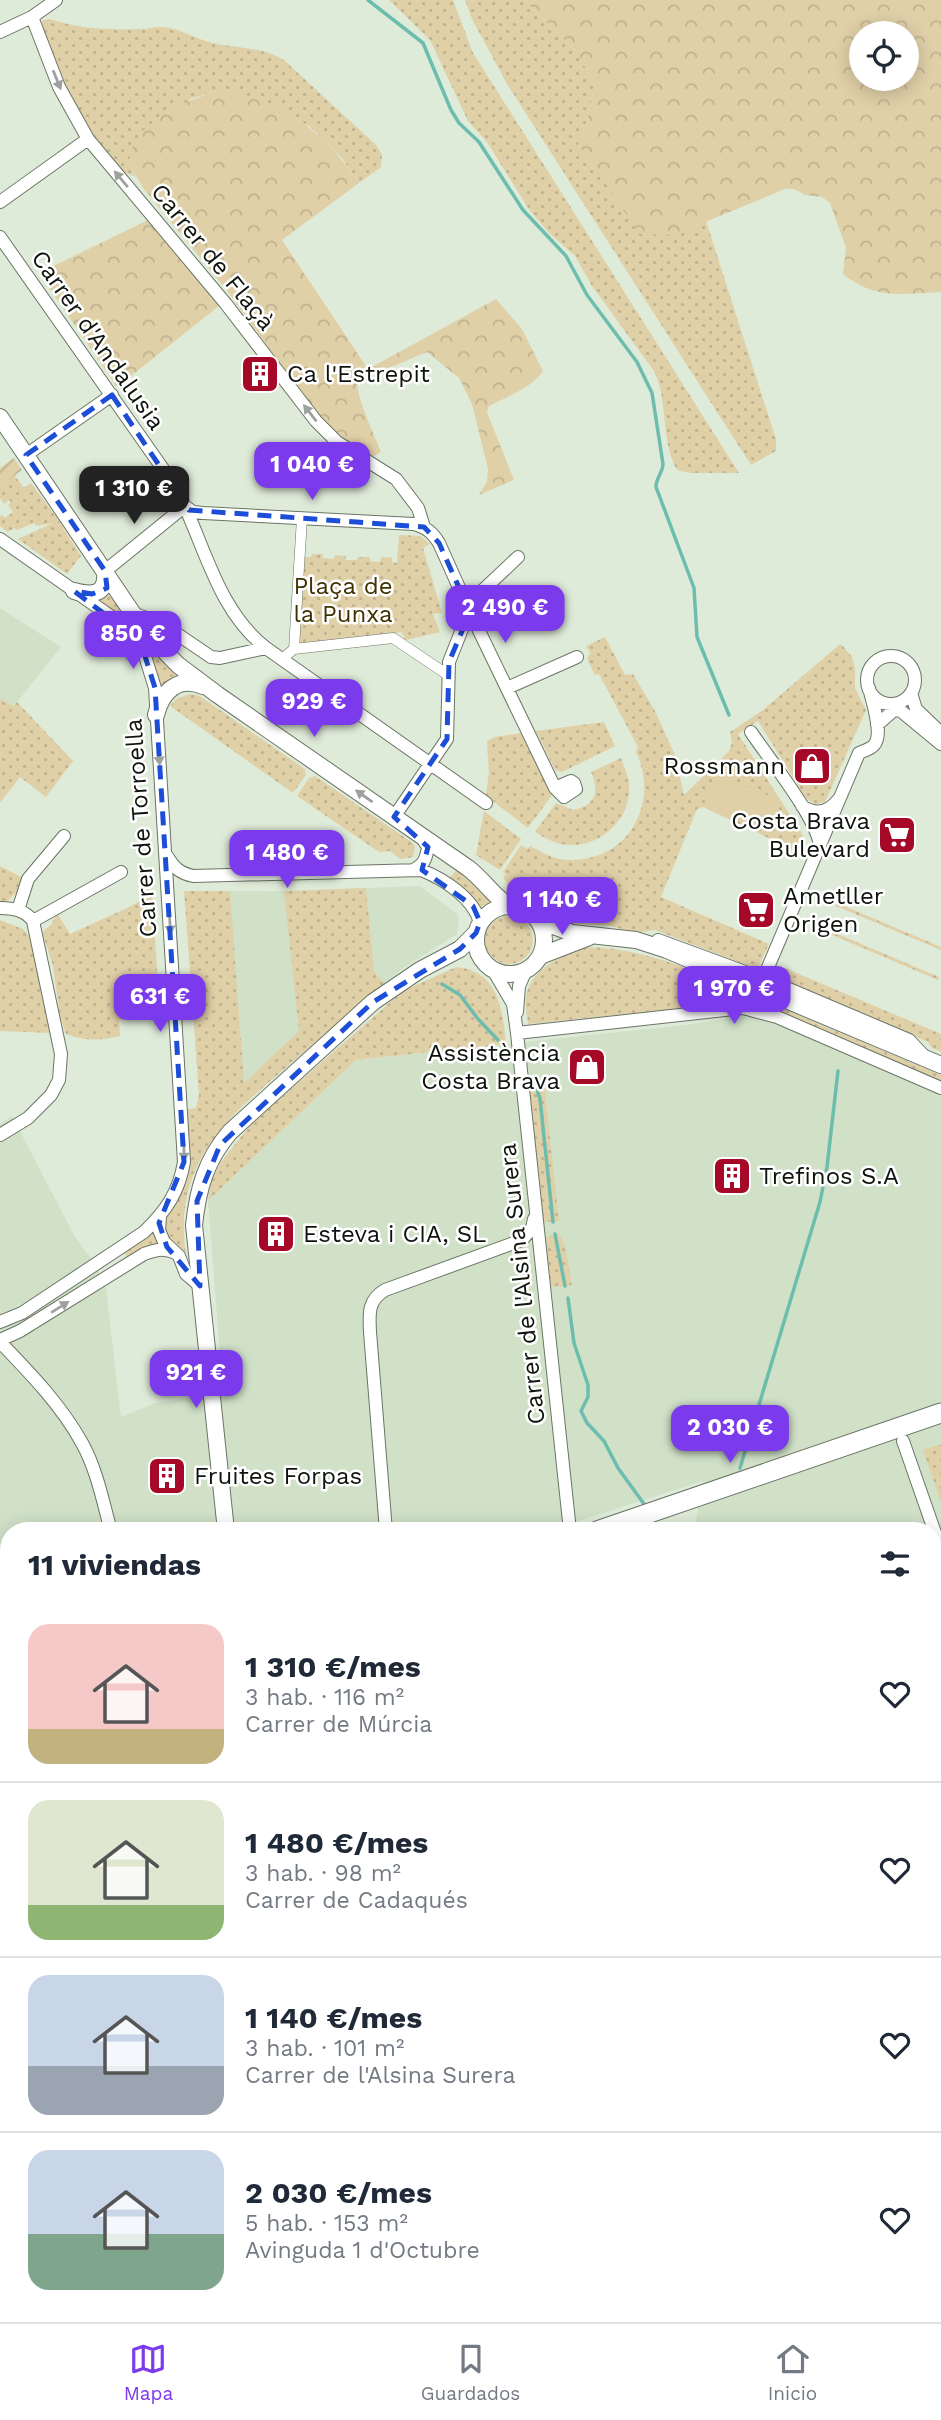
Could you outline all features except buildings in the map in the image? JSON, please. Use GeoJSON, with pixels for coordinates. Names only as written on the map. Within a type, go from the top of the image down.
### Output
{"type":"FeatureCollection","features":[{"type":"Feature","properties":{"kind":"main road"},"geometry":{"type":"LineString","coordinates":[[630,1522],[700,1503],[770,1479],[941,1413]]}},
{"type":"Feature","properties":{"kind":"main road"},"geometry":{"type":"LineString","coordinates":[[770,1479],[903,1441],[941,1427]]}},
{"type":"Feature","properties":{"kind":"main road"},"geometry":{"type":"LineString","coordinates":[[658,1522],[700,1503]]}},
{"type":"Feature","properties":{"kind":"street"},"geometry":{"type":"LineString","coordinates":[[0,32],[32,17],[56,0]]}},
{"type":"Feature","properties":{"kind":"street","name":"Carrer de Flaçà"},"geometry":{"type":"LineString","coordinates":[[32,17],[59,87],[88,139],[226,303],[316,422],[337,442],[396,479],[418,508],[424,527],[433,533],[439,543],[555,788]]}},
{"type":"Feature","properties":{"kind":"street"},"geometry":{"type":"LineString","coordinates":[[3,196],[88,139]]}},
{"type":"Feature","properties":{"kind":"street","name":"Carrer d'Andalusia"},"geometry":{"type":"LineString","coordinates":[[0,237],[175,486],[204,556],[233,611],[251,636],[486,803]]}},
{"type":"Feature","properties":{"kind":"street"},"geometry":{"type":"LineString","coordinates":[[26,455],[112,395]]}},
{"type":"Feature","properties":{"kind":"street"},"geometry":{"type":"LineString","coordinates":[[0,417],[132,613],[178,665],[480,877],[496,896],[509,906]]}},
{"type":"Feature","properties":{"kind":"street"},"geometry":{"type":"LineString","coordinates":[[74,591],[92,594],[100,590],[104,586],[105,571],[185,506],[193,512],[203,513],[414,524],[424,527]]}},
{"type":"Feature","properties":{"kind":"street"},"geometry":{"type":"LineString","coordinates":[[294,649],[302,518]]}},
{"type":"Feature","properties":{"kind":"street","name":"Carrer de Torroella"},"geometry":{"type":"LineString","coordinates":[[0,539],[116,620],[136,642],[150,670],[155,688],[167,856],[184,1162],[177,1191],[160,1217],[144,1232],[39,1303]]}},
{"type":"Feature","properties":{"kind":"street"},"geometry":{"type":"LineString","coordinates":[[394,817],[447,739],[450,658],[472,604],[518,557]]}},
{"type":"Feature","properties":{"kind":"street"},"geometry":{"type":"LineString","coordinates":[[132,613],[162,623],[211,657],[220,658],[267,648]]}},
{"type":"Feature","properties":{"kind":"street"},"geometry":{"type":"LineString","coordinates":[[282,659],[294,649],[396,639],[448,675]]}},
{"type":"Feature","properties":{"kind":"street"},"geometry":{"type":"LineString","coordinates":[[877,725],[915,684],[913,670],[903,659],[896,656],[876,661],[868,674],[877,725],[876,743],[859,753],[766,977],[909,1040],[934,1062]]}},
{"type":"Feature","properties":{"kind":"street"},"geometry":{"type":"LineString","coordinates":[[508,688],[577,657]]}},
{"type":"Feature","properties":{"kind":"street"},"geometry":{"type":"LineString","coordinates":[[156,715],[163,695],[177,684],[194,682],[208,688]]}},
{"type":"Feature","properties":{"kind":"street"},"geometry":{"type":"LineString","coordinates":[[869,688],[878,700],[891,704],[902,701],[916,709],[941,733]]}},
{"type":"Feature","properties":{"kind":"street"},"geometry":{"type":"LineString","coordinates":[[902,701],[905,713],[941,744]]}},
{"type":"Feature","properties":{"kind":"street"},"geometry":{"type":"LineString","coordinates":[[751,732],[804,811],[820,845]]}},
{"type":"Feature","properties":{"kind":"street"},"geometry":{"type":"LineString","coordinates":[[804,811],[825,811],[840,797]]}},
{"type":"Feature","properties":{"kind":"street"},"geometry":{"type":"LineString","coordinates":[[804,811],[817,822],[831,818]]}},
{"type":"Feature","properties":{"kind":"street"},"geometry":{"type":"LineString","coordinates":[[412,871],[421,867],[427,854],[428,847],[418,833]]}},
{"type":"Feature","properties":{"kind":"street"},"geometry":{"type":"LineString","coordinates":[[19,910],[28,878],[64,836]]}},
{"type":"Feature","properties":{"kind":"street"},"geometry":{"type":"LineString","coordinates":[[167,856],[174,867],[193,876],[412,871],[428,873],[465,899],[477,912],[478,953],[489,967]]}},
{"type":"Feature","properties":{"kind":"street"},"geometry":{"type":"LineString","coordinates":[[33,921],[121,872]]}},
{"type":"Feature","properties":{"kind":"street"},"geometry":{"type":"LineString","coordinates":[[225,1522],[194,1225],[204,1172],[220,1144],[373,1002],[420,970],[460,949],[496,908],[509,906],[526,909],[538,920],[558,930],[593,936],[654,939],[756,976],[766,972]]}},
{"type":"Feature","properties":{"kind":"street"},"geometry":{"type":"LineString","coordinates":[[0,908],[19,910],[28,914],[33,921],[61,1054],[59,1080],[51,1095],[29,1118],[0,1135]]}},
{"type":"Feature","properties":{"kind":"street"},"geometry":{"type":"LineString","coordinates":[[538,920],[544,938],[540,956]]}},
{"type":"Feature","properties":{"kind":"street"},"geometry":{"type":"LineString","coordinates":[[439,962],[455,959],[509,974],[526,970],[540,956],[593,936]]}},
{"type":"Feature","properties":{"kind":"street"},"geometry":{"type":"LineString","coordinates":[[636,940],[705,965],[934,1062]]}},
{"type":"Feature","properties":{"kind":"street","name":"Carrer de l'Alsina Surera"},"geometry":{"type":"LineString","coordinates":[[489,967],[513,1004],[569,1522]]}},
{"type":"Feature","properties":{"kind":"street","name":"Carrer de l'Alsina Surera"},"geometry":{"type":"LineString","coordinates":[[517,1033],[519,986],[526,970]]}},
{"type":"Feature","properties":{"kind":"street"},"geometry":{"type":"LineString","coordinates":[[517,1033],[743,1008],[776,1017],[941,1087]]}},
{"type":"Feature","properties":{"kind":"street"},"geometry":{"type":"LineString","coordinates":[[385,1522],[370,1332],[371,1304],[376,1295],[385,1290],[522,1240],[532,1228],[534,1206]]}},
{"type":"Feature","properties":{"kind":"street"},"geometry":{"type":"LineString","coordinates":[[160,1217],[159,1230],[164,1242],[181,1260],[186,1274],[200,1286]]}},
{"type":"Feature","properties":{"kind":"street"},"geometry":{"type":"LineString","coordinates":[[514,1243],[526,1246],[536,1258],[542,1273]]}},
{"type":"Feature","properties":{"kind":"street"},"geometry":{"type":"LineString","coordinates":[[108,1522],[84,1445],[58,1406],[0,1341],[156,1250],[173,1252]]}},
{"type":"Feature","properties":{"kind":"street"},"geometry":{"type":"LineString","coordinates":[[112,1254],[121,1257],[122,1262],[114,1273]]}},
{"type":"Feature","properties":{"kind":"street"},"geometry":{"type":"LineString","coordinates":[[0,1322],[39,1303]]}},
{"type":"Feature","properties":{"kind":"street"},"geometry":{"type":"LineString","coordinates":[[0,1328],[20,1319],[39,1303]]}},
{"type":"Feature","properties":{"kind":"street"},"geometry":{"type":"LineString","coordinates":[[20,1331],[12,1346],[20,1363]]}},
{"type":"Feature","properties":{"kind":"street"},"geometry":{"type":"LineString","coordinates":[[0,1352],[20,1363]]}},
{"type":"Feature","properties":{"kind":"street"},"geometry":{"type":"LineString","coordinates":[[903,1441],[931,1522]]}},
{"type":"Feature","properties":{"kind":"highlighted area"},"geometry":{"type":"Polygon","coordinates":[[[112,395],[189,510],[424,527],[439,543],[470,612],[449,662],[447,739],[394,817],[428,847],[422,870],[473,906],[480,922],[476,933],[460,949],[373,1002],[220,1145],[197,1201],[200,1286],[167,1247],[159,1223],[184,1162],[155,688],[145,656],[127,631],[74,591],[92,594],[107,588],[105,571],[26,455],[112,395]]]}},
{"type":"Feature","properties":{"kind":"shaded area"},"geometry":{"type":"Polygon","coordinates":[[[0,608],[61,647],[14,706],[0,699],[0,608]]]}},
{"type":"Feature","properties":{"kind":"shaded area"},"geometry":{"type":"Polygon","coordinates":[[[420,886],[457,914],[457,934],[402,969],[254,1095],[235,1103],[184,891],[284,891],[420,886]]]}},
{"type":"Feature","properties":{"kind":"shaded area"},"geometry":{"type":"Polygon","coordinates":[[[737,1017],[759,1018],[834,1046],[941,1094],[941,1522],[696,1522],[703,1481],[575,1522],[0,1522],[0,1124],[12,1116],[74,1235],[103,1280],[121,1417],[156,1403],[223,1393],[208,1201],[356,1060],[737,1017]]]}},
{"type":"Feature","properties":{"kind":"green space"},"geometry":{"type":"Polygon","coordinates":[[[389,0],[453,0],[473,53],[739,473],[690,473],[677,470],[668,446],[662,395],[654,371],[592,286],[575,256],[551,235],[530,211],[487,142],[468,121],[430,40],[389,0]]]}},
{"type":"Feature","properties":{"kind":"green space"},"geometry":{"type":"Polygon","coordinates":[[[465,0],[524,0],[574,49],[595,83],[587,122],[578,145],[674,235],[706,221],[776,439],[776,451],[751,465],[507,84],[472,19],[465,0]]]}},
{"type":"Feature","properties":{"kind":"green space"},"geometry":{"type":"Polygon","coordinates":[[[524,0],[941,0],[941,292],[878,292],[843,274],[846,248],[830,203],[822,197],[805,195],[794,189],[785,189],[674,235],[640,234],[578,144],[587,122],[595,83],[574,49],[524,0]]]}},
{"type":"Feature","properties":{"kind":"green space"},"geometry":{"type":"Polygon","coordinates":[[[43,20],[94,28],[169,28],[213,43],[259,50],[277,56],[376,145],[382,155],[381,167],[359,183],[342,158],[310,127],[273,105],[216,91],[190,99],[130,156],[136,177],[124,172],[71,102],[41,25],[43,20]]]}},
{"type":"Feature","properties":{"kind":"green space"},"geometry":{"type":"Polygon","coordinates":[[[216,91],[259,99],[298,119],[332,149],[359,183],[282,240],[368,369],[496,299],[522,329],[543,371],[525,387],[489,406],[487,412],[514,480],[479,495],[487,482],[488,469],[472,404],[459,378],[427,352],[358,381],[362,405],[381,452],[374,456],[351,447],[323,424],[229,293],[143,188],[131,167],[130,156],[142,131],[175,106],[216,91]]]}},
{"type":"Feature","properties":{"kind":"green space"},"geometry":{"type":"Polygon","coordinates":[[[148,220],[219,306],[117,387],[39,273],[148,220]]]}},
{"type":"Feature","properties":{"kind":"green space"},"geometry":{"type":"Polygon","coordinates":[[[14,458],[22,470],[0,487],[0,468],[14,458]]]}},
{"type":"Feature","properties":{"kind":"green space"},"geometry":{"type":"Polygon","coordinates":[[[15,476],[24,488],[31,483],[81,556],[67,574],[18,539],[53,523],[36,526],[34,523],[8,532],[0,526],[0,516],[5,518],[13,512],[8,505],[11,502],[9,500],[4,504],[0,498],[0,487],[15,476]]]}},
{"type":"Feature","properties":{"kind":"green space","name":"Plaça de la Punxa"},"geometry":{"type":"Polygon","coordinates":[[[399,535],[420,536],[430,544],[423,548],[442,613],[433,614],[440,632],[402,641],[404,636],[401,632],[301,644],[299,641],[304,557],[323,554],[323,558],[334,559],[335,555],[346,556],[346,560],[357,560],[358,557],[370,557],[370,561],[380,562],[381,557],[392,558],[392,562],[397,563],[399,535]]]}},
{"type":"Feature","properties":{"kind":"green space"},"geometry":{"type":"Polygon","coordinates":[[[111,595],[164,662],[182,679],[161,691],[159,681],[95,600],[111,595]]]}},
{"type":"Feature","properties":{"kind":"green space"},"geometry":{"type":"Polygon","coordinates":[[[605,637],[625,675],[633,674],[655,711],[675,755],[684,795],[729,751],[732,743],[730,732],[763,710],[839,645],[852,657],[855,688],[866,710],[825,802],[815,804],[806,798],[758,721],[738,734],[803,835],[796,851],[703,807],[697,809],[661,897],[769,944],[757,969],[655,930],[636,933],[611,926],[563,923],[551,917],[532,900],[512,892],[503,877],[506,874],[503,872],[521,845],[560,859],[582,859],[602,854],[619,844],[640,813],[644,794],[643,773],[636,752],[638,747],[599,674],[595,675],[587,659],[590,653],[586,646],[605,637]]]}},
{"type":"Feature","properties":{"kind":"green space"},"geometry":{"type":"Polygon","coordinates":[[[189,694],[198,695],[305,769],[306,775],[293,793],[170,706],[176,699],[189,694]]]}},
{"type":"Feature","properties":{"kind":"green space"},"geometry":{"type":"Polygon","coordinates":[[[0,699],[14,706],[17,702],[73,761],[46,797],[20,777],[0,803],[0,699]]]}},
{"type":"Feature","properties":{"kind":"green space"},"geometry":{"type":"Polygon","coordinates":[[[604,722],[615,746],[562,772],[555,770],[536,731],[604,722]]]}},
{"type":"Feature","properties":{"kind":"green space"},"geometry":{"type":"Polygon","coordinates":[[[521,733],[552,795],[528,828],[486,796],[489,772],[487,741],[521,733]]]}},
{"type":"Feature","properties":{"kind":"green space"},"geometry":{"type":"Polygon","coordinates":[[[621,758],[628,778],[629,797],[620,818],[604,835],[594,841],[571,845],[552,841],[535,832],[556,803],[573,810],[591,801],[595,786],[591,772],[621,758]]]}},
{"type":"Feature","properties":{"kind":"green space"},"geometry":{"type":"Polygon","coordinates":[[[716,775],[780,800],[767,832],[704,807],[716,775]]]}},
{"type":"Feature","properties":{"kind":"green space"},"geometry":{"type":"Polygon","coordinates":[[[315,776],[413,843],[413,857],[400,859],[390,851],[379,852],[297,796],[309,778],[315,776]]]}},
{"type":"Feature","properties":{"kind":"green space"},"geometry":{"type":"Polygon","coordinates":[[[484,811],[521,839],[500,870],[476,855],[484,811]]]}},
{"type":"Feature","properties":{"kind":"green space"},"geometry":{"type":"Polygon","coordinates":[[[0,866],[23,878],[21,888],[0,908],[0,866]]]}},
{"type":"Feature","properties":{"kind":"green space"},"geometry":{"type":"Polygon","coordinates":[[[458,868],[493,900],[479,908],[449,879],[458,868]]]}},
{"type":"Feature","properties":{"kind":"green space"},"geometry":{"type":"Polygon","coordinates":[[[366,888],[374,972],[385,984],[245,1104],[209,1145],[196,1168],[187,1194],[184,1223],[186,1255],[183,1257],[169,1246],[163,1222],[181,1191],[189,1156],[188,1109],[196,1108],[199,1095],[184,891],[230,891],[244,1083],[299,1031],[284,891],[366,888]]]}},
{"type":"Feature","properties":{"kind":"green space"},"geometry":{"type":"Polygon","coordinates":[[[152,894],[160,1014],[119,1020],[120,1036],[113,1038],[86,1039],[66,1034],[60,1016],[53,966],[42,932],[51,925],[57,913],[70,934],[152,894]]]}},
{"type":"Feature","properties":{"kind":"green space"},"geometry":{"type":"Polygon","coordinates":[[[837,903],[941,947],[941,950],[836,906],[837,903]]]}},
{"type":"Feature","properties":{"kind":"green space"},"geometry":{"type":"Polygon","coordinates":[[[509,916],[526,923],[533,940],[526,957],[509,964],[492,957],[485,940],[492,923],[509,916]]]}},
{"type":"Feature","properties":{"kind":"green space"},"geometry":{"type":"Polygon","coordinates":[[[0,920],[23,929],[32,939],[52,1033],[0,1031],[0,920]]]}},
{"type":"Feature","properties":{"kind":"green space"},"geometry":{"type":"Polygon","coordinates":[[[826,929],[939,977],[938,980],[825,932],[826,929]]]}},
{"type":"Feature","properties":{"kind":"green space"},"geometry":{"type":"Polygon","coordinates":[[[587,947],[634,953],[680,966],[941,1075],[941,1081],[756,1004],[724,1004],[528,1024],[526,996],[536,976],[551,962],[587,947]]]}},
{"type":"Feature","properties":{"kind":"green space"},"geometry":{"type":"Polygon","coordinates":[[[780,966],[941,1034],[941,1052],[932,1048],[928,1042],[777,978],[780,966]]]}},
{"type":"Feature","properties":{"kind":"green space"},"geometry":{"type":"Polygon","coordinates":[[[456,967],[481,976],[496,994],[503,1018],[506,1044],[356,1060],[208,1201],[211,1183],[220,1163],[253,1122],[403,991],[456,967]]]}},
{"type":"Feature","properties":{"kind":"green space"},"geometry":{"type":"Polygon","coordinates":[[[531,1077],[544,1083],[559,1221],[544,1222],[529,1082],[531,1077]]]}},
{"type":"Feature","properties":{"kind":"green space"},"geometry":{"type":"Polygon","coordinates":[[[157,1226],[162,1243],[127,1261],[124,1249],[157,1226]]]}},
{"type":"Feature","properties":{"kind":"green space"},"geometry":{"type":"Polygon","coordinates":[[[558,1233],[566,1250],[572,1285],[551,1287],[546,1238],[558,1233]]]}},
{"type":"Feature","properties":{"kind":"green space"},"geometry":{"type":"Polygon","coordinates":[[[941,1444],[941,1502],[923,1450],[941,1444]]]}},
{"type":"Feature","properties":{"kind":"waterway"},"geometry":{"type":"LineString","coordinates":[[368,0],[423,43],[459,123],[479,142],[523,210],[566,256],[587,295],[637,362],[652,393],[663,464],[656,487],[694,588],[697,637],[729,715]]}},
{"type":"Feature","properties":{"kind":"waterway"},"geometry":{"type":"LineString","coordinates":[[442,984],[460,995],[498,1040]]}},
{"type":"Feature","properties":{"kind":"waterway"},"geometry":{"type":"LineString","coordinates":[[740,1468],[820,1202],[827,1167],[838,1071]]}},
{"type":"Feature","properties":{"kind":"waterway"},"geometry":{"type":"LineString","coordinates":[[534,1080],[540,1099],[553,1222]]}},
{"type":"Feature","properties":{"kind":"waterway"},"geometry":{"type":"LineString","coordinates":[[555,1234],[565,1286]]}},
{"type":"Feature","properties":{"kind":"waterway"},"geometry":{"type":"LineString","coordinates":[[568,1298],[574,1343],[588,1385],[588,1397],[581,1411],[587,1423],[604,1441],[618,1468],[644,1504]]}},
{"type":"Feature","properties":{"kind":"place","name":"Ca l'Estrepit"},"geometry":{"type":"Point","coordinates":[260,374]}},
{"type":"Feature","properties":{"kind":"place","name":"Rossmann"},"geometry":{"type":"Point","coordinates":[812,766]}},
{"type":"Feature","properties":{"kind":"place","name":"Costa Brava Bulevard"},"geometry":{"type":"Point","coordinates":[897,835]}},
{"type":"Feature","properties":{"kind":"place","name":"Ametller Origen"},"geometry":{"type":"Point","coordinates":[756,910]}},
{"type":"Feature","properties":{"kind":"place","name":"Assistència Costa Brava"},"geometry":{"type":"Point","coordinates":[587,1067]}},
{"type":"Feature","properties":{"kind":"place","name":"Trefinos S.A"},"geometry":{"type":"Point","coordinates":[732,1176]}},
{"type":"Feature","properties":{"kind":"place","name":"Esteva i CIA, SL"},"geometry":{"type":"Point","coordinates":[276,1234]}},
{"type":"Feature","properties":{"kind":"place","name":"Fruites Forpas"},"geometry":{"type":"Point","coordinates":[167,1476]}}]}
